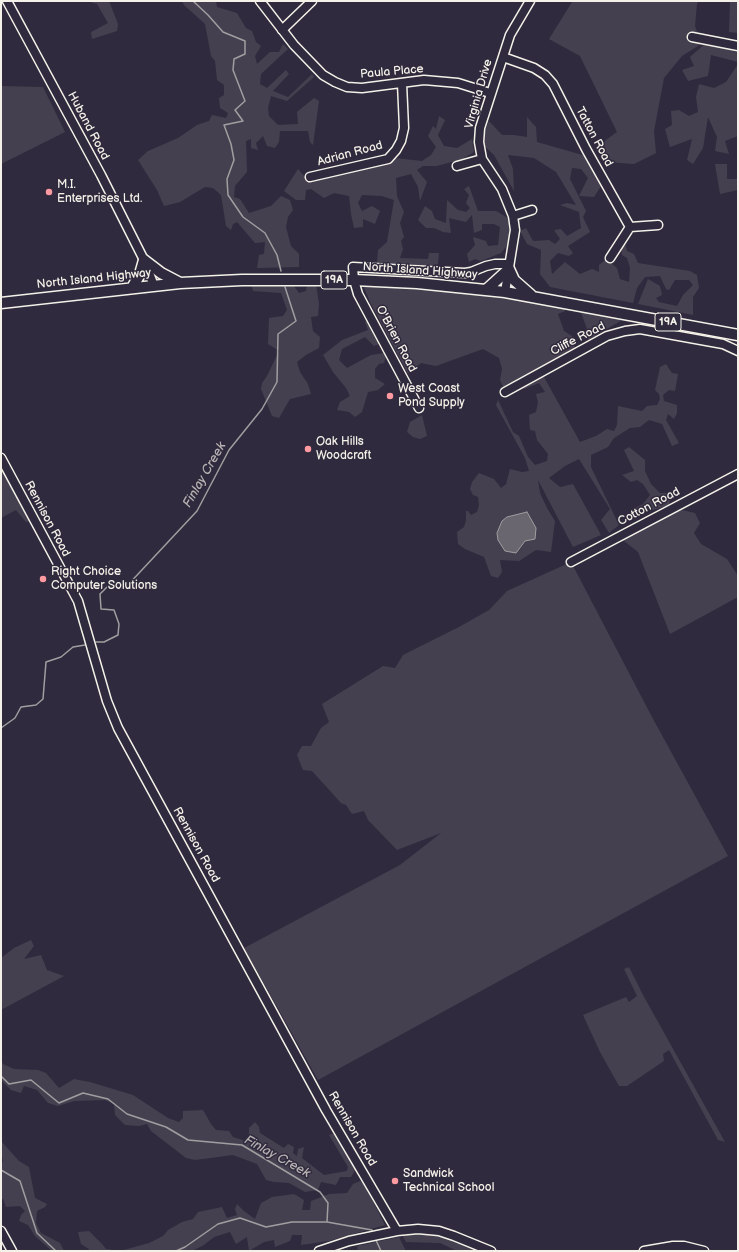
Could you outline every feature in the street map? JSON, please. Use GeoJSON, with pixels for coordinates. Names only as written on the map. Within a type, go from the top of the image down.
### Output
{"type":"FeatureCollection","features":[{"type":"Feature","properties":{"kind":"main road"},"geometry":{"type":"LineString","coordinates":[[132,288],[140,274],[144,260],[161,273],[180,283]]}},
{"type":"Feature","properties":{"kind":"main road"},"geometry":{"type":"LineString","coordinates":[[487,289],[509,267],[514,280],[531,296]]}},
{"type":"Feature","properties":{"kind":"main road","name":"North Island Highway"},"geometry":{"type":"LineString","coordinates":[[1,303],[180,283],[242,280],[354,280],[417,283],[487,289],[738,335]]}},
{"type":"Feature","properties":{"kind":"street","name":"Huband Road"},"geometry":{"type":"LineString","coordinates":[[7,1],[101,175],[144,260],[154,286]]}},
{"type":"Feature","properties":{"kind":"street","name":"Paula Place"},"geometry":{"type":"LineString","coordinates":[[260,1],[294,46],[323,75],[347,87],[362,88],[424,80],[458,83],[490,93]]}},
{"type":"Feature","properties":{"kind":"street"},"geometry":{"type":"LineString","coordinates":[[282,30],[312,1]]}},
{"type":"Feature","properties":{"kind":"street","name":"Virginia Drive"},"geometry":{"type":"LineString","coordinates":[[506,292],[515,230],[513,216],[502,189],[482,159],[479,142],[480,128],[490,93],[510,35],[530,1]]}},
{"type":"Feature","properties":{"kind":"street"},"geometry":{"type":"LineString","coordinates":[[692,37],[738,46]]}},
{"type":"Feature","properties":{"kind":"street","name":"Tatton Road"},"geometry":{"type":"LineString","coordinates":[[503,57],[534,68],[545,75],[553,84],[586,149],[630,227]]}},
{"type":"Feature","properties":{"kind":"street","name":"Adrian Road"},"geometry":{"type":"LineString","coordinates":[[310,177],[388,158],[396,150],[401,141],[404,128],[402,83]]}},
{"type":"Feature","properties":{"kind":"street"},"geometry":{"type":"LineString","coordinates":[[457,166],[482,159]]}},
{"type":"Feature","properties":{"kind":"street"},"geometry":{"type":"LineString","coordinates":[[513,216],[532,210]]}},
{"type":"Feature","properties":{"kind":"street"},"geometry":{"type":"LineString","coordinates":[[610,258],[630,227],[658,225]]}},
{"type":"Feature","properties":{"kind":"street"},"geometry":{"type":"LineString","coordinates":[[354,280],[353,267],[465,273],[495,264],[509,267]]}},
{"type":"Feature","properties":{"kind":"street","name":"O'Brien Road"},"geometry":{"type":"LineString","coordinates":[[354,280],[358,294],[419,408]]}},
{"type":"Feature","properties":{"kind":"street","name":"Cliffe Road"},"geometry":{"type":"LineString","coordinates":[[505,392],[607,336],[625,331],[640,329],[723,344],[738,351]]}},
{"type":"Feature","properties":{"kind":"street","name":"Rennison Road"},"geometry":{"type":"LineString","coordinates":[[1,458],[78,601],[107,701],[118,728],[326,1110],[397,1231]]}},
{"type":"Feature","properties":{"kind":"street","name":"Cotton Road"},"geometry":{"type":"LineString","coordinates":[[571,562],[738,474]]}},
{"type":"Feature","properties":{"kind":"street"},"geometry":{"type":"LineString","coordinates":[[319,1251],[349,1240],[397,1231],[418,1229],[439,1231],[491,1251]]}},
{"type":"Feature","properties":{"kind":"street"},"geometry":{"type":"LineString","coordinates":[[1,1231],[12,1251]]}},
{"type":"Feature","properties":{"kind":"street"},"geometry":{"type":"LineString","coordinates":[[644,1251],[664,1247],[684,1246],[704,1251]]}},
{"type":"Feature","properties":{"kind":"shaded area"},"geometry":{"type":"Polygon","coordinates":[[[87,1],[109,1],[118,24],[117,31],[92,39],[91,32],[108,23],[97,4],[87,1]]]}},
{"type":"Feature","properties":{"kind":"shaded area"},"geometry":{"type":"Polygon","coordinates":[[[182,1],[216,1],[217,7],[237,13],[246,28],[252,31],[256,42],[261,46],[255,56],[257,64],[270,52],[279,52],[283,44],[288,49],[261,74],[260,84],[267,88],[286,70],[289,74],[273,91],[288,97],[312,74],[314,77],[287,101],[271,96],[268,108],[269,116],[278,125],[298,124],[297,112],[314,98],[319,101],[313,145],[310,142],[308,131],[280,131],[279,142],[275,148],[267,146],[263,136],[256,143],[258,150],[251,148],[251,139],[246,141],[247,172],[235,186],[234,197],[240,199],[249,213],[271,206],[281,196],[290,200],[293,210],[288,217],[286,227],[291,246],[299,254],[299,267],[257,268],[259,255],[264,254],[265,242],[255,243],[237,222],[233,224],[231,230],[226,226],[221,195],[213,188],[205,187],[180,202],[164,206],[157,190],[138,160],[148,151],[178,138],[197,125],[209,121],[212,115],[226,118],[228,113],[220,108],[219,98],[224,95],[224,85],[217,80],[215,61],[211,56],[205,24],[184,5],[182,1]]]}},
{"type":"Feature","properties":{"kind":"shaded area"},"geometry":{"type":"Polygon","coordinates":[[[563,1],[699,1],[697,4],[695,26],[701,44],[682,56],[664,78],[654,131],[656,153],[634,164],[605,162],[599,145],[617,132],[580,56],[549,39],[572,2],[563,1]]]}},
{"type":"Feature","properties":{"kind":"shaded area"},"geometry":{"type":"Polygon","coordinates":[[[730,1],[738,1],[738,33],[729,32],[730,1]]]}},
{"type":"Feature","properties":{"kind":"shaded area"},"geometry":{"type":"Polygon","coordinates":[[[707,42],[738,53],[738,62],[711,55],[708,76],[688,81],[682,70],[694,66],[690,57],[707,42]]]}},
{"type":"Feature","properties":{"kind":"shaded area"},"geometry":{"type":"Polygon","coordinates":[[[738,64],[738,136],[725,141],[729,154],[715,151],[717,137],[708,117],[703,148],[693,164],[687,160],[692,139],[670,147],[665,129],[672,125],[671,111],[679,110],[689,116],[698,112],[696,97],[699,84],[714,88],[726,82],[738,64]]]}},
{"type":"Feature","properties":{"kind":"shaded area"},"geometry":{"type":"Polygon","coordinates":[[[1,86],[43,87],[65,132],[1,164],[1,86]]]}},
{"type":"Feature","properties":{"kind":"shaded area"},"geometry":{"type":"Polygon","coordinates":[[[439,116],[445,120],[438,135],[444,146],[457,148],[472,139],[474,152],[462,159],[437,166],[423,166],[417,170],[427,182],[420,201],[418,187],[411,174],[396,178],[397,196],[404,212],[400,223],[404,237],[401,241],[403,249],[400,258],[428,259],[429,253],[439,253],[438,264],[426,266],[377,263],[378,250],[387,242],[394,200],[382,196],[362,195],[358,203],[362,211],[372,206],[380,211],[375,224],[363,219],[363,227],[354,228],[349,196],[334,193],[324,198],[311,189],[306,190],[305,200],[296,200],[284,191],[298,169],[306,178],[395,158],[422,161],[431,155],[436,147],[428,136],[433,126],[436,129],[439,116]]]}},
{"type":"Feature","properties":{"kind":"shaded area"},"geometry":{"type":"Polygon","coordinates":[[[527,117],[536,127],[537,142],[586,156],[601,186],[594,197],[579,196],[588,178],[581,169],[572,168],[570,179],[586,211],[583,217],[590,232],[568,246],[573,253],[569,256],[558,253],[550,261],[552,274],[565,262],[580,274],[592,269],[599,272],[599,265],[606,259],[617,268],[620,279],[629,282],[630,268],[627,258],[622,255],[621,247],[625,243],[627,251],[634,254],[638,263],[690,271],[697,275],[699,288],[693,297],[693,315],[638,304],[648,279],[660,286],[662,295],[656,298],[659,302],[677,306],[683,295],[693,285],[689,280],[675,280],[669,290],[666,289],[660,276],[645,277],[637,288],[633,303],[550,287],[540,274],[541,250],[527,244],[520,231],[526,228],[533,241],[549,240],[555,244],[560,239],[554,230],[561,229],[567,236],[581,228],[579,212],[560,205],[567,203],[576,205],[556,172],[534,158],[508,155],[513,169],[514,191],[494,155],[480,142],[489,121],[502,135],[527,137],[527,117]]]}},
{"type":"Feature","properties":{"kind":"shaded area"},"geometry":{"type":"Polygon","coordinates":[[[715,164],[727,164],[727,179],[738,179],[738,190],[720,194],[715,164]]]}},
{"type":"Feature","properties":{"kind":"shaded area"},"geometry":{"type":"Polygon","coordinates":[[[469,186],[478,211],[496,211],[508,218],[511,230],[506,247],[501,253],[481,261],[475,259],[469,262],[467,254],[475,245],[473,237],[486,241],[488,246],[498,245],[500,227],[494,224],[482,224],[482,230],[474,233],[472,215],[466,222],[449,218],[451,233],[443,232],[434,228],[426,228],[418,220],[425,206],[432,211],[435,219],[446,223],[447,200],[458,210],[466,212],[470,208],[466,203],[469,195],[464,189],[469,186]]]}},
{"type":"Feature","properties":{"kind":"shaded area"},"geometry":{"type":"Polygon","coordinates":[[[291,282],[299,293],[306,291],[307,285],[316,284],[319,304],[318,316],[311,317],[313,331],[320,337],[319,348],[297,362],[300,372],[308,384],[311,394],[290,399],[279,418],[272,416],[261,389],[262,383],[279,351],[268,344],[269,318],[283,316],[287,310],[281,293],[253,291],[251,283],[291,282]]]}},
{"type":"Feature","properties":{"kind":"shaded area"},"geometry":{"type":"Polygon","coordinates":[[[363,285],[436,289],[511,297],[565,306],[565,311],[558,314],[564,331],[572,336],[575,349],[503,387],[500,380],[502,369],[499,358],[483,349],[436,366],[421,363],[408,374],[370,302],[363,285]]]}},
{"type":"Feature","properties":{"kind":"shaded area"},"geometry":{"type":"Polygon","coordinates":[[[580,310],[624,319],[588,340],[587,329],[580,310]]]}},
{"type":"Feature","properties":{"kind":"shaded area"},"geometry":{"type":"Polygon","coordinates":[[[369,319],[382,343],[374,346],[365,337],[342,349],[339,360],[347,368],[371,355],[384,353],[386,356],[384,363],[379,364],[375,369],[375,378],[385,384],[378,390],[368,392],[362,412],[355,417],[349,412],[337,410],[340,402],[350,396],[323,355],[342,340],[368,330],[365,322],[369,319]]]}},
{"type":"Feature","properties":{"kind":"shaded area"},"geometry":{"type":"Polygon","coordinates":[[[666,364],[672,373],[678,374],[675,391],[669,390],[663,395],[664,401],[677,405],[677,413],[674,419],[668,414],[666,420],[679,443],[672,446],[662,424],[649,420],[640,427],[630,428],[614,438],[608,447],[591,455],[591,467],[619,525],[609,533],[601,520],[610,509],[579,459],[565,466],[549,478],[560,487],[573,484],[601,535],[573,547],[538,480],[540,493],[555,521],[551,552],[536,550],[519,561],[500,560],[502,572],[498,578],[491,576],[484,557],[465,549],[458,544],[457,532],[464,527],[466,511],[468,511],[471,515],[477,512],[479,505],[478,497],[473,495],[470,489],[472,482],[479,473],[494,479],[501,488],[506,484],[510,469],[522,472],[529,471],[525,458],[496,405],[498,400],[513,432],[519,436],[528,457],[535,465],[547,461],[548,454],[537,440],[535,431],[530,430],[529,415],[536,412],[538,402],[536,394],[545,392],[539,383],[524,389],[522,383],[536,376],[544,377],[580,442],[596,436],[607,429],[614,431],[617,425],[618,406],[642,411],[647,406],[657,405],[660,399],[659,394],[655,390],[660,367],[666,364]],[[500,528],[497,533],[516,553],[525,541],[500,528]]]}},
{"type":"Feature","properties":{"kind":"shaded area"},"geometry":{"type":"Polygon","coordinates":[[[422,415],[427,436],[420,439],[413,437],[407,432],[410,422],[422,415]]]}},
{"type":"Feature","properties":{"kind":"shaded area"},"geometry":{"type":"Polygon","coordinates":[[[629,447],[645,460],[645,471],[651,484],[660,493],[668,493],[670,505],[639,514],[635,508],[643,504],[650,495],[643,484],[637,480],[631,482],[622,475],[634,471],[624,450],[629,447]]]}},
{"type":"Feature","properties":{"kind":"shaded area"},"geometry":{"type":"Polygon","coordinates":[[[1,469],[31,521],[26,522],[16,510],[1,518],[1,469]]]}},
{"type":"Feature","properties":{"kind":"shaded area"},"geometry":{"type":"Polygon","coordinates":[[[673,508],[695,513],[700,523],[694,533],[701,544],[727,559],[738,576],[738,597],[670,634],[638,552],[619,537],[673,508]]]}},
{"type":"Feature","properties":{"kind":"shaded area"},"geometry":{"type":"Polygon","coordinates":[[[527,512],[536,528],[535,539],[525,541],[516,553],[505,551],[498,540],[497,533],[502,521],[507,517],[527,512]]]}},
{"type":"Feature","properties":{"kind":"shaded area"},"geometry":{"type":"Polygon","coordinates":[[[571,562],[652,717],[728,856],[318,1080],[244,948],[400,865],[441,833],[397,850],[368,820],[364,811],[352,814],[346,805],[341,803],[312,771],[303,770],[297,755],[302,746],[311,746],[321,728],[329,722],[322,704],[383,666],[395,668],[403,655],[489,610],[507,591],[571,562]]]}},
{"type":"Feature","properties":{"kind":"shaded area"},"geometry":{"type":"Polygon","coordinates":[[[31,940],[34,946],[24,959],[41,955],[47,970],[64,976],[1,1010],[1,958],[14,948],[31,940]]]}},
{"type":"Feature","properties":{"kind":"shaded area"},"geometry":{"type":"Polygon","coordinates":[[[629,967],[725,1142],[718,1140],[669,1050],[663,1054],[664,1061],[627,1086],[619,1086],[600,1052],[583,1015],[626,997],[629,1002],[637,996],[624,969],[629,967]]]}},
{"type":"Feature","properties":{"kind":"shaded area"},"geometry":{"type":"Polygon","coordinates":[[[1,1061],[3,1064],[14,1069],[38,1070],[46,1073],[59,1088],[74,1079],[90,1082],[133,1095],[168,1118],[179,1122],[183,1118],[183,1111],[203,1110],[216,1130],[229,1131],[233,1137],[249,1142],[249,1128],[255,1122],[259,1127],[260,1133],[284,1148],[288,1144],[294,1147],[293,1153],[297,1156],[298,1149],[304,1147],[302,1158],[324,1175],[347,1171],[348,1167],[329,1135],[335,1133],[356,1169],[351,1177],[340,1177],[336,1185],[321,1182],[318,1190],[305,1192],[289,1183],[266,1180],[257,1164],[233,1155],[195,1160],[186,1158],[151,1131],[147,1124],[139,1126],[125,1125],[115,1115],[114,1104],[105,1100],[74,1101],[58,1106],[48,1103],[37,1090],[24,1086],[21,1093],[11,1090],[1,1080],[1,1061]]]}},
{"type":"Feature","properties":{"kind":"shaded area"},"geometry":{"type":"Polygon","coordinates":[[[2,1142],[19,1161],[29,1167],[35,1198],[47,1204],[45,1207],[37,1211],[36,1223],[41,1233],[60,1243],[64,1251],[52,1251],[35,1236],[28,1225],[19,1221],[21,1215],[25,1211],[20,1206],[6,1207],[3,1199],[1,1199],[1,1161],[3,1162],[1,1151],[2,1142]]]}},
{"type":"Feature","properties":{"kind":"shaded area"},"geometry":{"type":"Polygon","coordinates":[[[360,1181],[364,1184],[385,1225],[329,1241],[301,1245],[302,1235],[292,1235],[290,1241],[275,1247],[274,1240],[264,1242],[249,1251],[247,1237],[236,1244],[230,1232],[214,1237],[204,1245],[192,1251],[120,1251],[149,1243],[163,1236],[168,1230],[182,1222],[193,1219],[198,1212],[222,1207],[227,1218],[237,1215],[235,1209],[237,1204],[255,1219],[261,1203],[272,1197],[294,1194],[304,1200],[302,1210],[310,1210],[311,1201],[329,1194],[347,1193],[353,1184],[360,1181]]]}},
{"type":"Feature","properties":{"kind":"shaded area"},"geometry":{"type":"Polygon","coordinates":[[[89,1231],[106,1249],[120,1251],[88,1251],[89,1249],[81,1244],[78,1232],[89,1231]]]}},
{"type":"Feature","properties":{"kind":"shaded area"},"geometry":{"type":"Polygon","coordinates":[[[429,1233],[445,1236],[479,1251],[457,1251],[440,1243],[406,1242],[402,1235],[429,1233]]]}},
{"type":"Feature","properties":{"kind":"shaded area"},"geometry":{"type":"Polygon","coordinates":[[[399,1237],[406,1251],[358,1251],[357,1246],[399,1237]]]}},
{"type":"Feature","properties":{"kind":"waterway","name":"Finlay Creek"},"geometry":{"type":"LineString","coordinates":[[193,1],[223,32],[245,41],[245,54],[234,59],[233,70],[245,101],[235,110],[243,121],[224,125],[231,144],[234,160],[227,179],[228,195],[243,217],[265,233],[277,255],[281,271]]}},
{"type":"Feature","properties":{"kind":"waterway","name":"Finlay Creek"},"geometry":{"type":"LineString","coordinates":[[96,642],[104,642],[118,635],[119,624],[114,610],[101,609],[100,594],[107,587],[125,588],[197,511],[229,450],[262,409],[277,382],[278,334],[296,321],[285,287]]}},
{"type":"Feature","properties":{"kind":"waterway","name":"Finlay Creek"},"geometry":{"type":"LineString","coordinates":[[1,728],[15,718],[21,707],[36,705],[43,699],[46,662],[61,657],[73,647],[85,645]]}},
{"type":"Feature","properties":{"kind":"waterway","name":"Finlay Creek"},"geometry":{"type":"LineString","coordinates":[[1,1076],[9,1084],[31,1080],[59,1103],[83,1093],[108,1099],[127,1114],[166,1127],[188,1140],[242,1145],[320,1192],[328,1203],[327,1222]]}},
{"type":"Feature","properties":{"kind":"waterway"},"geometry":{"type":"LineString","coordinates":[[1,1170],[20,1181],[37,1233],[56,1251]]}},
{"type":"Feature","properties":{"kind":"waterway"},"geometry":{"type":"LineString","coordinates":[[176,1251],[185,1247],[218,1224],[240,1218],[266,1227],[292,1222],[327,1222],[372,1230],[373,1232]]}},
{"type":"Feature","properties":{"kind":"waterway"},"geometry":{"type":"LineString","coordinates":[[375,1238],[381,1251]]}},
{"type":"Feature","properties":{"kind":"place","name":"M.I. Enterprises Ltd."},"geometry":{"type":"Point","coordinates":[49,192]}},
{"type":"Feature","properties":{"kind":"place","name":"West Coast Pond Supply"},"geometry":{"type":"Point","coordinates":[390,396]}},
{"type":"Feature","properties":{"kind":"place","name":"Oak Hills Woodcraft"},"geometry":{"type":"Point","coordinates":[308,449]}},
{"type":"Feature","properties":{"kind":"place","name":"Right Choice Computer Solutions"},"geometry":{"type":"Point","coordinates":[43,579]}},
{"type":"Feature","properties":{"kind":"place","name":"Sandwick Technical School"},"geometry":{"type":"Point","coordinates":[395,1181]}}]}
